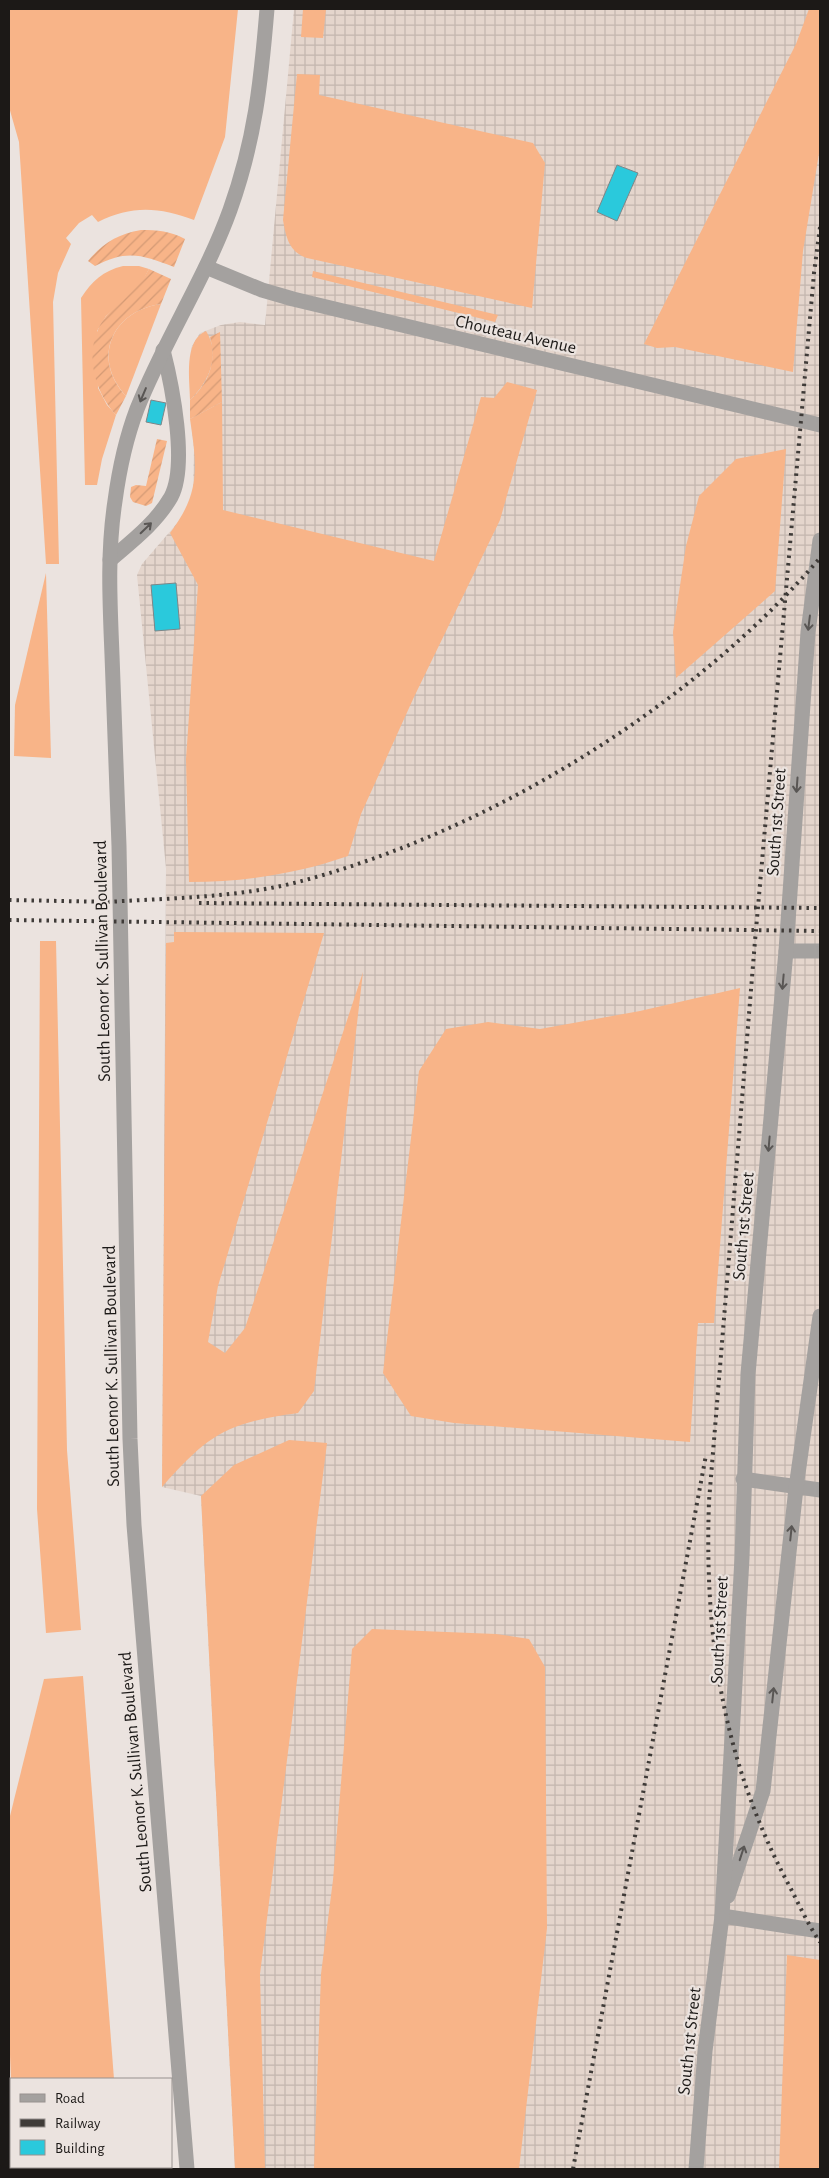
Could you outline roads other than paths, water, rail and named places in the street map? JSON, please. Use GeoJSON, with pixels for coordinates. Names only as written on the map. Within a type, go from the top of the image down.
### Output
{"type":"FeatureCollection","features":[{"type":"Feature","properties":{"kind":"street","name":"South Leonor K. Sullivan Boulevard"},"geometry":{"type":"LineString","coordinates":[[187,2169],[134,1525],[130,1439],[119,855],[110,560],[115,499],[128,438],[136,412],[163,350],[206,267],[229,211],[254,125],[267,9]]}},
{"type":"Feature","properties":{"kind":"street","name":"Chouteau Avenue"},"geometry":{"type":"LineString","coordinates":[[206,267],[262,290],[294,299],[820,425]]}},
{"type":"Feature","properties":{"kind":"street"},"geometry":{"type":"LineString","coordinates":[[110,560],[148,528],[162,511],[172,495],[177,477],[176,421],[173,392],[163,350]]}},
{"type":"Feature","properties":{"kind":"street","name":"South 1st Street"},"geometry":{"type":"LineString","coordinates":[[696,2169],[705,2051],[722,1916],[742,1558],[743,1479],[748,1374],[786,951],[808,632],[820,540]]}},
{"type":"Feature","properties":{"kind":"street"},"geometry":{"type":"LineString","coordinates":[[786,951],[820,951]]}},
{"type":"Feature","properties":{"kind":"street","name":"South 1st Street"},"geometry":{"type":"LineString","coordinates":[[722,1916],[763,1791],[796,1488],[820,1316]]}},
{"type":"Feature","properties":{"kind":"street"},"geometry":{"type":"LineString","coordinates":[[743,1479],[820,1490]]}},
{"type":"Feature","properties":{"kind":"street"},"geometry":{"type":"LineString","coordinates":[[722,1916],[820,1931]]}},
{"type":"Feature","properties":{"kind":"railway"},"geometry":{"type":"LineString","coordinates":[[820,227],[814,273],[755,941],[709,1501],[708,1553],[715,1653],[734,1749],[749,1796],[768,1842],[812,1930],[820,1942]]}},
{"type":"Feature","properties":{"kind":"railway"},"geometry":{"type":"LineString","coordinates":[[107,902],[224,895],[271,888],[366,861],[439,833],[510,798],[580,758],[647,714],[710,665],[768,613],[820,558]]}},
{"type":"Feature","properties":{"kind":"railway"},"geometry":{"type":"LineString","coordinates":[[9,900],[114,902]]}},
{"type":"Feature","properties":{"kind":"railway"},"geometry":{"type":"LineString","coordinates":[[199,903],[820,908]]}},
{"type":"Feature","properties":{"kind":"railway"},"geometry":{"type":"LineString","coordinates":[[9,920],[820,931]]}},
{"type":"Feature","properties":{"kind":"railway"},"geometry":{"type":"LineString","coordinates":[[573,2169],[706,1455]]}}]}
